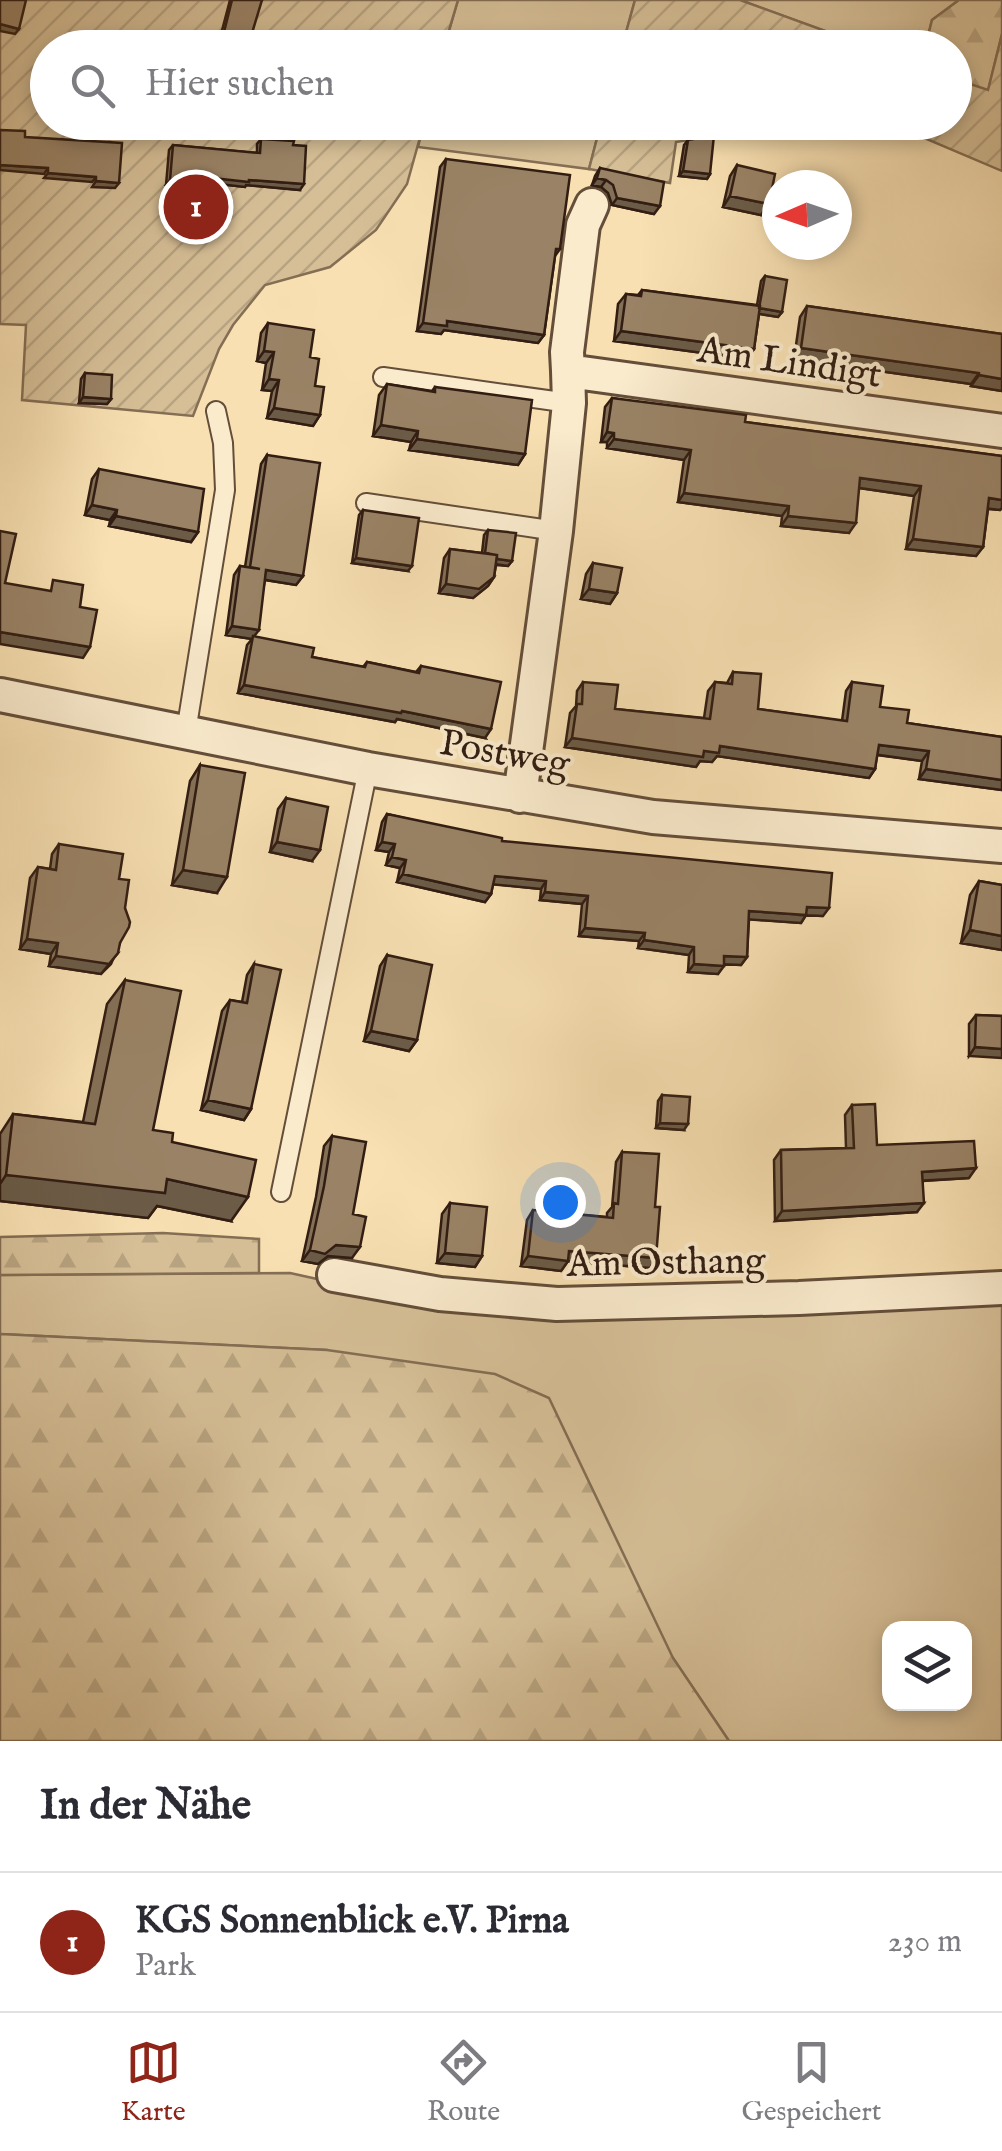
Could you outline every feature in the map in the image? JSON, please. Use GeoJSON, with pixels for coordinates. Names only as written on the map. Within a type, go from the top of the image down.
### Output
{"type":"FeatureCollection","features":[{"type":"Feature","properties":{"kind":"street"},"geometry":{"type":"LineString","coordinates":[[520,796],[556,530],[568,352],[583,225],[592,205]]}},
{"type":"Feature","properties":{"kind":"street","name":"Am Lindigt"},"geometry":{"type":"LineString","coordinates":[[568,387],[1002,430]]}},
{"type":"Feature","properties":{"kind":"street","name":"Postweg"},"geometry":{"type":"LineString","coordinates":[[0,695],[368,769],[653,817],[1002,846]]}},
{"type":"Feature","properties":{"kind":"street","name":"Am Osthang"},"geometry":{"type":"LineString","coordinates":[[334,1275],[440,1294],[557,1304],[1002,1288]]}},
{"type":"Feature","properties":{"kind":"lane"},"geometry":{"type":"LineString","coordinates":[[383,377],[568,387]]}},
{"type":"Feature","properties":{"kind":"lane"},"geometry":{"type":"LineString","coordinates":[[186,732],[224,490],[224,443],[216,411]]}},
{"type":"Feature","properties":{"kind":"lane"},"geometry":{"type":"LineString","coordinates":[[366,503],[556,530]]}},
{"type":"Feature","properties":{"kind":"lane"},"geometry":{"type":"LineString","coordinates":[[281,1192],[368,769]]}},
{"type":"Feature","properties":{"kind":"green space"},"geometry":{"type":"Polygon","coordinates":[[[0,0],[458,0],[449,30],[30,30],[30,140],[419,140],[407,184],[376,230],[330,267],[265,285],[219,349],[193,416],[22,400],[26,325],[0,324],[0,0]]]}},
{"type":"Feature","properties":{"kind":"green space"},"geometry":{"type":"Polygon","coordinates":[[[458,0],[635,0],[627,30],[449,30],[458,0]]]}},
{"type":"Feature","properties":{"kind":"green space"},"geometry":{"type":"Polygon","coordinates":[[[635,0],[740,0],[822,30],[627,30],[635,0]]]}},
{"type":"Feature","properties":{"kind":"green space"},"geometry":{"type":"Polygon","coordinates":[[[740,0],[959,0],[932,20],[930,30],[822,30],[740,0]]]}},
{"type":"Feature","properties":{"kind":"green space"},"geometry":{"type":"Polygon","coordinates":[[[959,0],[1002,0],[1002,34],[988,91],[972,85],[972,30],[930,30],[932,20],[959,0]]]}},
{"type":"Feature","properties":{"kind":"green space"},"geometry":{"type":"Polygon","coordinates":[[[1002,34],[1002,171],[929,140],[972,140],[972,85],[988,90],[1002,34]]]}},
{"type":"Feature","properties":{"kind":"green space"},"geometry":{"type":"Polygon","coordinates":[[[420,140],[597,140],[589,169],[418,147],[420,140]]]}},
{"type":"Feature","properties":{"kind":"green space"},"geometry":{"type":"Polygon","coordinates":[[[597,140],[688,140],[676,142],[670,183],[589,169],[597,140]]]}},
{"type":"Feature","properties":{"kind":"green space"},"geometry":{"type":"Polygon","coordinates":[[[163,1233],[259,1239],[259,1273],[0,1275],[0,1237],[163,1233]]]}},
{"type":"Feature","properties":{"kind":"green space"},"geometry":{"type":"Polygon","coordinates":[[[290,1273],[394,1296],[605,1319],[1002,1297],[1002,1741],[729,1741],[673,1658],[327,1350],[0,1334],[0,1275],[290,1273]]]}},
{"type":"Feature","properties":{"kind":"green space"},"geometry":{"type":"Polygon","coordinates":[[[0,1334],[327,1350],[495,1374],[549,1398],[673,1658],[729,1741],[0,1741],[0,1334]]]}},
{"type":"Feature","properties":{"kind":"building"},"geometry":{"type":"Polygon","coordinates":[[[0,0],[26,0],[19,29],[0,24],[0,0]]]}},
{"type":"Feature","properties":{"kind":"building"},"geometry":{"type":"Polygon","coordinates":[[[232,0],[262,0],[253,30],[224,30],[232,0]]]}},
{"type":"Feature","properties":{"kind":"building"},"geometry":{"type":"Polygon","coordinates":[[[0,130],[25,131],[30,140],[122,143],[119,183],[48,173],[48,168],[0,165],[0,130]]]}},
{"type":"Feature","properties":{"kind":"building"},"geometry":{"type":"Polygon","coordinates":[[[261,140],[294,141],[293,145],[306,146],[304,184],[195,176],[194,182],[170,180],[173,145],[260,153],[261,140]]]}},
{"type":"Feature","properties":{"kind":"building"},"geometry":{"type":"Polygon","coordinates":[[[688,140],[713,140],[710,174],[683,171],[688,140]]]}},
{"type":"Feature","properties":{"kind":"building"},"geometry":{"type":"Polygon","coordinates":[[[446,159],[570,175],[544,335],[447,321],[447,326],[423,323],[446,159]]]}},
{"type":"Feature","properties":{"kind":"building"},"geometry":{"type":"Polygon","coordinates":[[[737,165],[762,171],[762,203],[730,196],[737,165]]]}},
{"type":"Feature","properties":{"kind":"building"},"geometry":{"type":"Polygon","coordinates":[[[600,168],[664,182],[660,206],[617,198],[613,185],[597,178],[600,168]]]}},
{"type":"Feature","properties":{"kind":"building"},"geometry":{"type":"Polygon","coordinates":[[[765,276],[787,280],[782,312],[759,308],[765,276]]]}},
{"type":"Feature","properties":{"kind":"building"},"geometry":{"type":"Polygon","coordinates":[[[642,290],[760,306],[754,349],[621,331],[626,294],[641,296],[642,290]]]}},
{"type":"Feature","properties":{"kind":"building"},"geometry":{"type":"Polygon","coordinates":[[[807,306],[1002,334],[1002,379],[801,348],[807,306]]]}},
{"type":"Feature","properties":{"kind":"building"},"geometry":{"type":"Polygon","coordinates":[[[268,323],[314,330],[310,357],[319,359],[315,386],[324,387],[320,415],[274,408],[279,380],[269,379],[274,352],[264,351],[268,323]]]}},
{"type":"Feature","properties":{"kind":"building"},"geometry":{"type":"Polygon","coordinates":[[[85,373],[112,375],[111,399],[83,397],[85,373]]]}},
{"type":"Feature","properties":{"kind":"building"},"geometry":{"type":"Polygon","coordinates":[[[387,384],[532,400],[525,454],[417,439],[418,431],[381,425],[387,384]]]}},
{"type":"Feature","properties":{"kind":"building"},"geometry":{"type":"Polygon","coordinates":[[[612,398],[746,415],[745,422],[1002,456],[1002,500],[989,498],[983,547],[913,539],[921,486],[860,478],[856,523],[788,516],[789,506],[684,493],[691,450],[614,439],[614,433],[607,432],[612,398]]]}},
{"type":"Feature","properties":{"kind":"building"},"geometry":{"type":"Polygon","coordinates":[[[267,455],[320,463],[303,576],[266,570],[259,630],[232,626],[240,566],[260,569],[250,567],[267,455]]]}},
{"type":"Feature","properties":{"kind":"building"},"geometry":{"type":"Polygon","coordinates":[[[99,469],[204,489],[198,532],[116,516],[117,510],[92,505],[99,469]]]}},
{"type":"Feature","properties":{"kind":"building"},"geometry":{"type":"Polygon","coordinates":[[[363,510],[419,518],[412,566],[356,558],[363,510]]]}},
{"type":"Feature","properties":{"kind":"building"},"geometry":{"type":"Polygon","coordinates":[[[488,530],[516,533],[512,561],[485,553],[488,530]]]}},
{"type":"Feature","properties":{"kind":"building"},"geometry":{"type":"Polygon","coordinates":[[[0,531],[16,534],[5,583],[51,591],[53,580],[83,585],[80,607],[97,610],[90,647],[0,632],[0,531]]]}},
{"type":"Feature","properties":{"kind":"building"},"geometry":{"type":"Polygon","coordinates":[[[450,549],[497,555],[494,577],[479,589],[446,584],[450,549]]]}},
{"type":"Feature","properties":{"kind":"building"},"geometry":{"type":"Polygon","coordinates":[[[593,563],[622,568],[617,593],[589,589],[593,563]]]}},
{"type":"Feature","properties":{"kind":"building"},"geometry":{"type":"Polygon","coordinates":[[[253,636],[314,648],[312,657],[365,667],[367,662],[419,673],[421,666],[501,682],[491,729],[244,685],[253,636]]]}},
{"type":"Feature","properties":{"kind":"building"},"geometry":{"type":"Polygon","coordinates":[[[733,672],[761,674],[758,709],[847,721],[852,682],[883,686],[880,707],[909,710],[907,723],[1002,737],[1002,780],[926,769],[929,751],[879,745],[875,769],[720,746],[719,753],[704,751],[703,757],[572,738],[577,704],[582,704],[583,682],[618,685],[615,709],[710,719],[715,682],[732,684],[733,672]]]}},
{"type":"Feature","properties":{"kind":"building"},"geometry":{"type":"Polygon","coordinates":[[[200,765],[245,773],[227,877],[183,870],[200,765]]]}},
{"type":"Feature","properties":{"kind":"building"},"geometry":{"type":"Polygon","coordinates":[[[286,798],[328,807],[320,850],[277,842],[286,798]]]}},
{"type":"Feature","properties":{"kind":"building"},"geometry":{"type":"Polygon","coordinates":[[[387,814],[502,841],[832,873],[829,908],[807,907],[806,915],[749,911],[747,957],[724,956],[724,966],[694,964],[694,947],[644,940],[645,933],[585,928],[588,896],[545,892],[546,881],[495,876],[491,894],[403,874],[406,860],[392,857],[395,844],[382,842],[387,814]]]}},
{"type":"Feature","properties":{"kind":"building"},"geometry":{"type":"Polygon","coordinates":[[[59,844],[123,854],[119,879],[129,880],[125,908],[130,922],[118,953],[109,964],[56,956],[58,943],[27,939],[38,867],[56,870],[59,844]]]}},
{"type":"Feature","properties":{"kind":"building"},"geometry":{"type":"Polygon","coordinates":[[[979,881],[1002,885],[1002,936],[970,930],[979,881]]]}},
{"type":"Feature","properties":{"kind":"building"},"geometry":{"type":"Polygon","coordinates":[[[387,955],[432,965],[417,1040],[371,1031],[387,955]]]}},
{"type":"Feature","properties":{"kind":"building"},"geometry":{"type":"Polygon","coordinates":[[[254,964],[281,970],[251,1109],[208,1100],[230,1000],[247,1003],[254,964]]]}},
{"type":"Feature","properties":{"kind":"building"},"geometry":{"type":"Polygon","coordinates":[[[125,980],[181,991],[153,1130],[173,1133],[172,1142],[256,1160],[248,1197],[167,1179],[165,1193],[6,1175],[13,1114],[95,1124],[125,980]]]}},
{"type":"Feature","properties":{"kind":"building"},"geometry":{"type":"Polygon","coordinates":[[[976,1015],[1002,1016],[1002,1049],[975,1047],[976,1015]]]}},
{"type":"Feature","properties":{"kind":"building"},"geometry":{"type":"Polygon","coordinates":[[[662,1095],[690,1097],[688,1124],[660,1123],[662,1095]]]}},
{"type":"Feature","properties":{"kind":"building"},"geometry":{"type":"Polygon","coordinates":[[[875,1104],[877,1145],[974,1141],[976,1168],[922,1172],[924,1203],[782,1211],[781,1150],[854,1148],[852,1105],[875,1104]]]}},
{"type":"Feature","properties":{"kind":"building"},"geometry":{"type":"Polygon","coordinates":[[[332,1136],[366,1142],[353,1214],[366,1217],[360,1247],[336,1245],[325,1254],[310,1250],[332,1136]]]}},
{"type":"Feature","properties":{"kind":"building"},"geometry":{"type":"Polygon","coordinates":[[[622,1152],[659,1154],[656,1258],[569,1251],[568,1261],[528,1256],[533,1210],[613,1218],[614,1203],[618,1204],[622,1152]]]}},
{"type":"Feature","properties":{"kind":"building"},"geometry":{"type":"Polygon","coordinates":[[[450,1203],[487,1207],[482,1256],[445,1253],[450,1203]]]}},
{"type":"Feature","properties":{"kind":"place","name":"KGS Sonnenblick e.V. Pirna"},"geometry":{"type":"Point","coordinates":[196,207]}}]}
